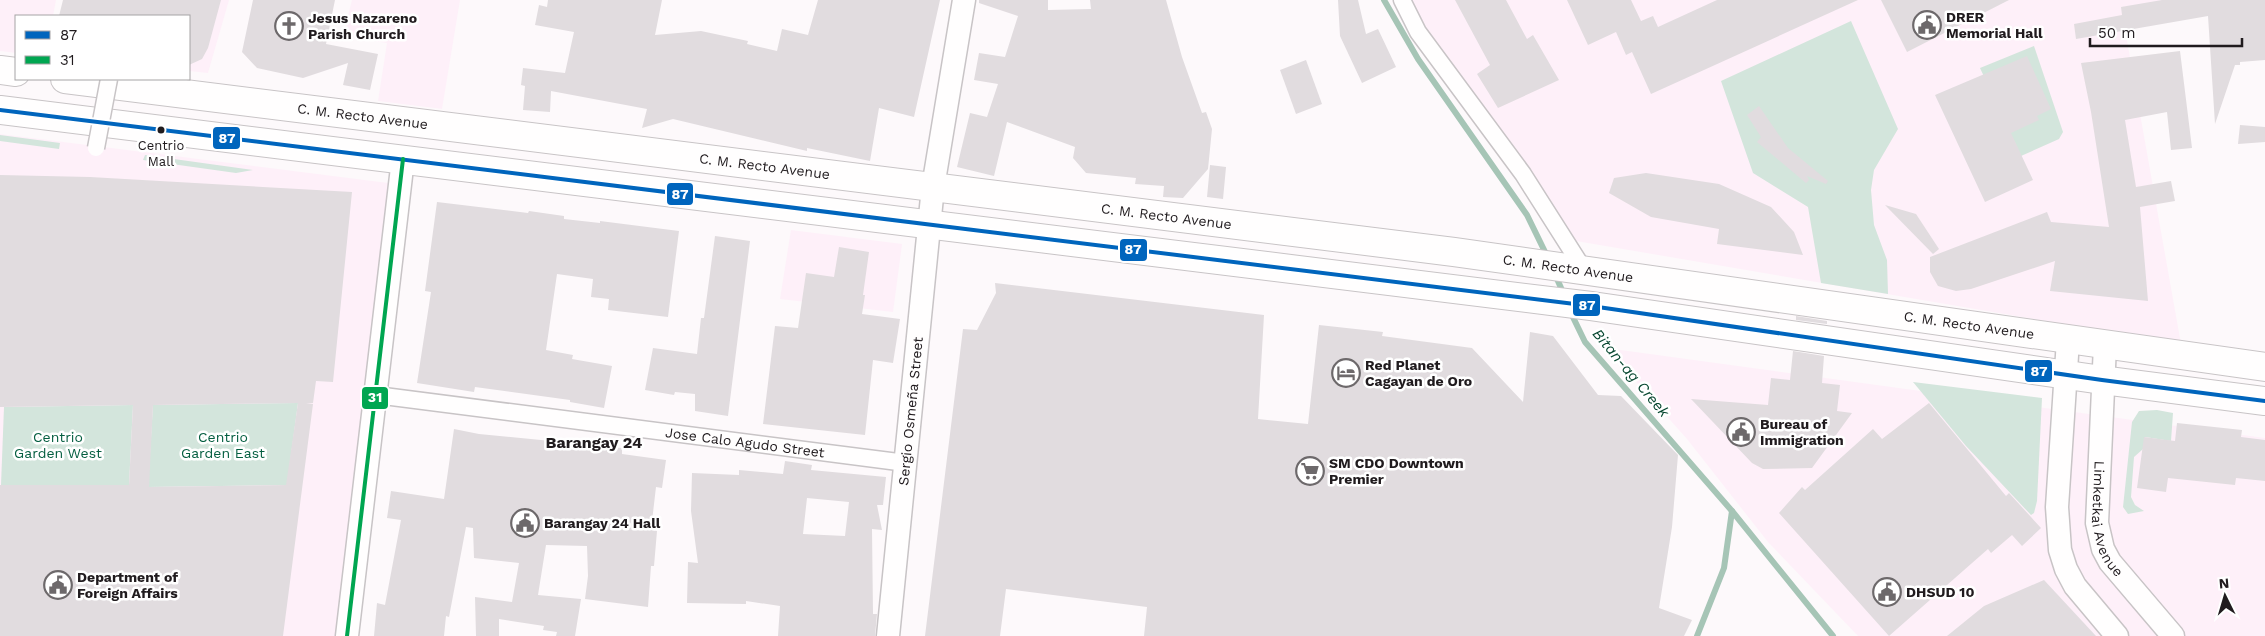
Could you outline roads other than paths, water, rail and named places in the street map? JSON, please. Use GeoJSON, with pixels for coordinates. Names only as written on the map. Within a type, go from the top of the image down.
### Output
{"type":"FeatureCollection","features":[{"type":"Feature","properties":{"kind":"highway"},"geometry":{"type":"LineString","coordinates":[[0,70],[15,72]]}},
{"type":"Feature","properties":{"kind":"highway","name":"C. M. Recto Avenue"},"geometry":{"type":"LineString","coordinates":[[73,80],[1580,270],[2265,367]]}},
{"type":"Feature","properties":{"kind":"highway"},"geometry":{"type":"LineString","coordinates":[[0,110],[1591,306],[2066,375],[2265,401]]}},
{"type":"Feature","properties":{"kind":"street","name":"Sergio Osmeña Street"},"geometry":{"type":"LineString","coordinates":[[888,636],[933,187],[964,0]]}},
{"type":"Feature","properties":{"kind":"street"},"geometry":{"type":"LineString","coordinates":[[1402,0],[1418,32],[1523,174],[1580,270]]}},
{"type":"Feature","properties":{"kind":"street"},"geometry":{"type":"LineString","coordinates":[[96,148],[109,80]]}},
{"type":"Feature","properties":{"kind":"street"},"geometry":{"type":"LineString","coordinates":[[347,636],[403,160]]}},
{"type":"Feature","properties":{"kind":"street"},"geometry":{"type":"LineString","coordinates":[[2068,340],[2057,508],[2060,550],[2075,586],[2117,636]]}},
{"type":"Feature","properties":{"kind":"street","name":"Limketkai Avenue"},"geometry":{"type":"LineString","coordinates":[[2105,345],[2096,507],[2097,523],[2103,549],[2123,579],[2173,636]]}},
{"type":"Feature","properties":{"kind":"street","name":"Jose Calo Agudo Street"},"geometry":{"type":"LineString","coordinates":[[376,395],[906,463]]}},
{"type":"Feature","properties":{"kind":"waterway","name":"Bitan-ag Creek"},"geometry":{"type":"LineString","coordinates":[[1384,0],[1418,59],[1527,215],[1548,258]]}},
{"type":"Feature","properties":{"kind":"waterway","name":"Bitan-ag Creek"},"geometry":{"type":"LineString","coordinates":[[1555,274],[1564,295]]}},
{"type":"Feature","properties":{"kind":"waterway","name":"Bitan-ag Creek"},"geometry":{"type":"LineString","coordinates":[[1570,311],[1585,342],[1732,511],[1833,636]]}},
{"type":"Feature","properties":{"kind":"waterway"},"geometry":{"type":"LineString","coordinates":[[1697,636],[1724,568],[1732,511]]}},
{"type":"Feature","properties":{"kind":"place","name":"DRER Memorial Hall"},"geometry":{"type":"Point","coordinates":[1927,25]}},
{"type":"Feature","properties":{"kind":"place","name":"Jesus Nazareno Parish Church"},"geometry":{"type":"Point","coordinates":[289,26]}},
{"type":"Feature","properties":{"kind":"place","name":"Centrio Mall"},"geometry":{"type":"Point","coordinates":[161,130]}},
{"type":"Feature","properties":{"kind":"place","name":"Red Planet Cagayan de Oro"},"geometry":{"type":"Point","coordinates":[1346,373]}},
{"type":"Feature","properties":{"kind":"place","name":"Bureau of Immigration"},"geometry":{"type":"Point","coordinates":[1741,432]}},
{"type":"Feature","properties":{"kind":"place","name":"SM CDO Downtown Premier"},"geometry":{"type":"Point","coordinates":[1310,471]}},
{"type":"Feature","properties":{"kind":"place","name":"Barangay 24 Hall"},"geometry":{"type":"Point","coordinates":[525,523]}},
{"type":"Feature","properties":{"kind":"place","name":"Department of Foreign Affairs"},"geometry":{"type":"Point","coordinates":[58,585]}},
{"type":"Feature","properties":{"kind":"place","name":"DHSUD 10"},"geometry":{"type":"Point","coordinates":[1887,592]}},
{"type":"Feature","properties":{"kind":"district","name":"Barangay 24"},"geometry":{"type":"Point","coordinates":[594,442]}},
{"type":"Feature","properties":{"kind":"park label","name":"Centrio Garden West"},"geometry":{"type":"Point","coordinates":[58,446]}},
{"type":"Feature","properties":{"kind":"park label","name":"Centrio Garden East"},"geometry":{"type":"Point","coordinates":[223,446]}}]}
